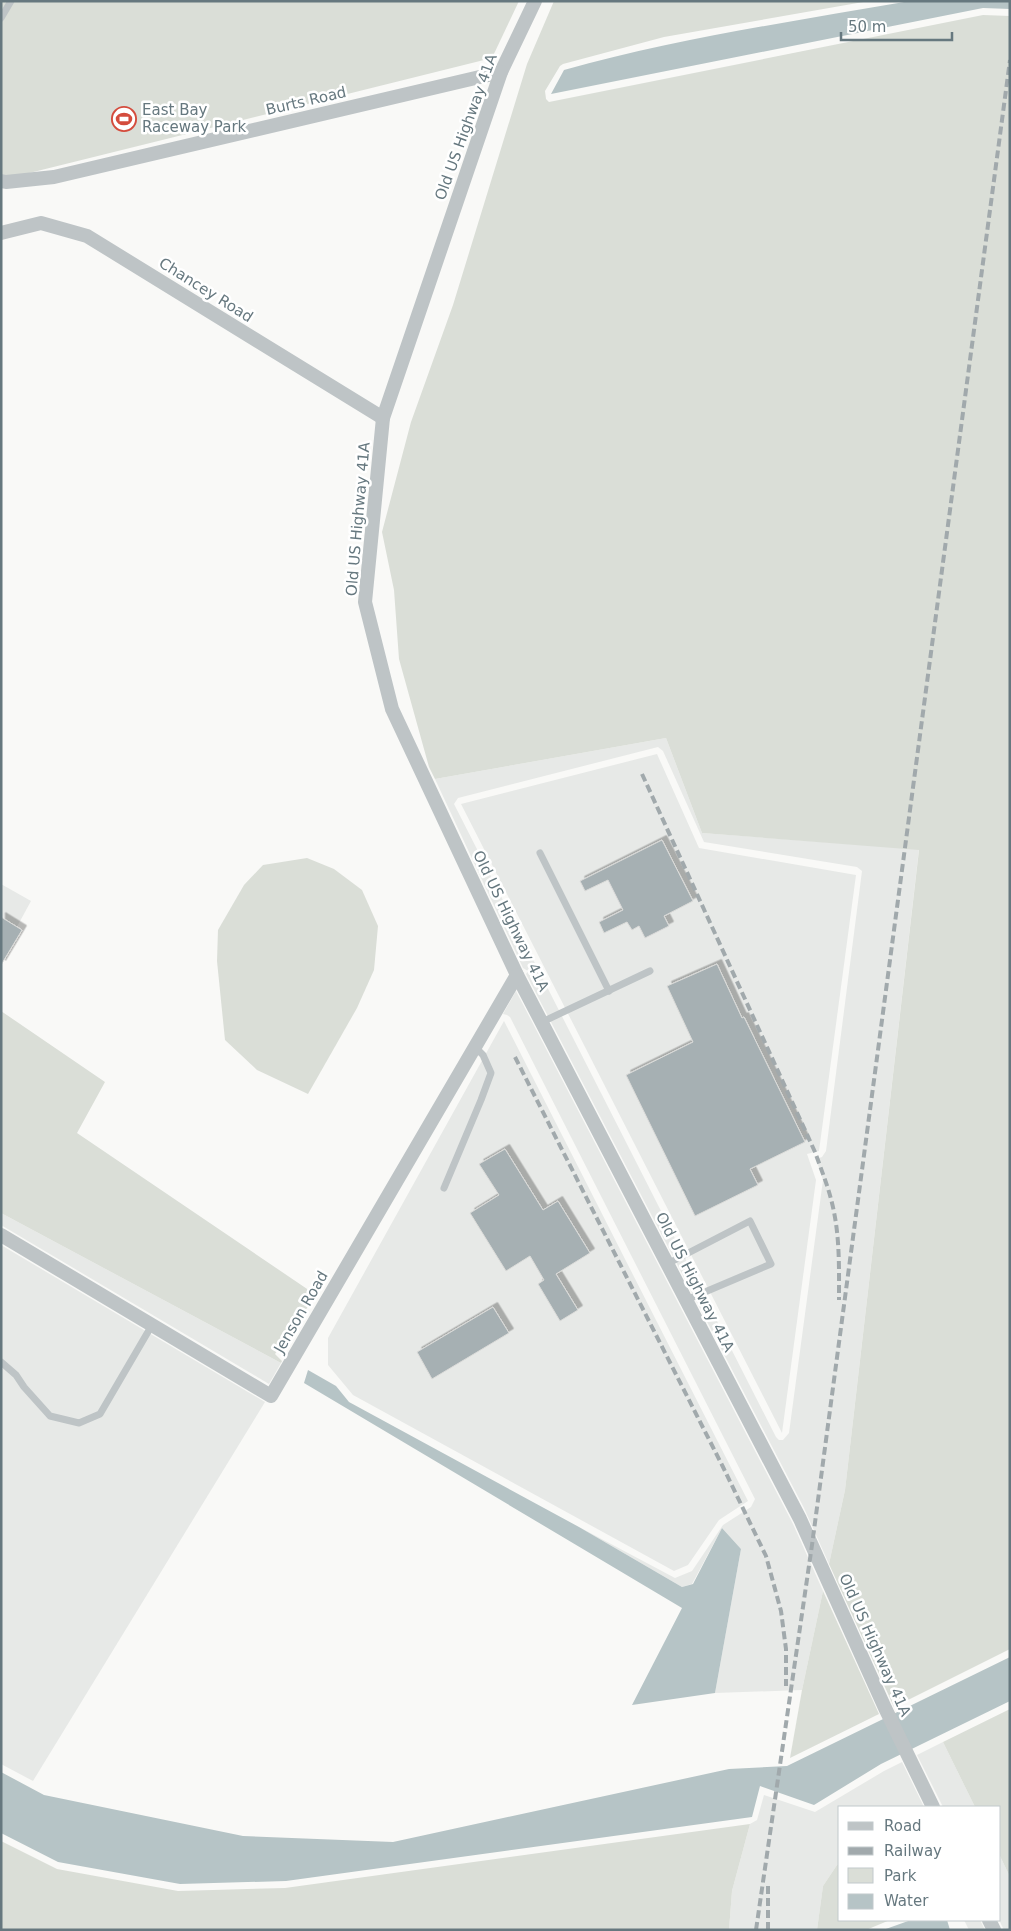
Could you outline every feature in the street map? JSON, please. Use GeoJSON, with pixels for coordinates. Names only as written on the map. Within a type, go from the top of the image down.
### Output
{"type":"FeatureCollection","features":[{"type":"Feature","properties":{"kind":"street","name":"Old US Highway 41A"},"geometry":{"type":"LineString","coordinates":[[535,1],[500,72],[383,418],[365,602],[392,709],[517,974],[800,1519],[885,1708],[933,1806]]}},
{"type":"Feature","properties":{"kind":"street","name":"Burts Road"},"geometry":{"type":"LineString","coordinates":[[1,181],[54,177],[500,72]]}},
{"type":"Feature","properties":{"kind":"street","name":"Chancey Road"},"geometry":{"type":"LineString","coordinates":[[1,233],[41,223],[87,236],[383,418]]}},
{"type":"Feature","properties":{"kind":"street","name":"Jenson Road"},"geometry":{"type":"LineString","coordinates":[[1,1235],[271,1396],[517,974]]}},
{"type":"Feature","properties":{"kind":"lane"},"geometry":{"type":"LineString","coordinates":[[1,18],[11,1]]}},
{"type":"Feature","properties":{"kind":"lane"},"geometry":{"type":"LineString","coordinates":[[540,853],[608,991]]}},
{"type":"Feature","properties":{"kind":"lane"},"geometry":{"type":"LineString","coordinates":[[542,1022],[650,971]]}},
{"type":"Feature","properties":{"kind":"lane"},"geometry":{"type":"LineString","coordinates":[[444,1188],[481,1100],[490,1073],[483,1056],[474,1047]]}},
{"type":"Feature","properties":{"kind":"lane"},"geometry":{"type":"LineString","coordinates":[[667,1264],[750,1222],[771,1264],[686,1300]]}},
{"type":"Feature","properties":{"kind":"lane"},"geometry":{"type":"LineString","coordinates":[[1,1362],[16,1376],[24,1388],[50,1416],[79,1423],[100,1414],[152,1324]]}},
{"type":"Feature","properties":{"kind":"shaded area"},"geometry":{"type":"Polygon","coordinates":[[[666,738],[702,833],[919,849],[845,1490],[829,1564],[804,1508],[526,974],[528,971],[523,968],[435,779],[666,738]],[[658,747],[458,798],[454,804],[776,1437],[779,1440],[783,1440],[789,1433],[823,1180],[816,1159],[822,1157],[826,1151],[862,871],[857,867],[704,842],[663,751],[658,747]]]}},
{"type":"Feature","properties":{"kind":"shaded area"},"geometry":{"type":"Polygon","coordinates":[[[657,754],[699,848],[856,875],[819,1151],[807,1154],[816,1180],[782,1433],[461,804],[657,754]]]}},
{"type":"Feature","properties":{"kind":"shaded area"},"geometry":{"type":"Polygon","coordinates":[[[1,884],[31,901],[1,956],[1,884]]]}},
{"type":"Feature","properties":{"kind":"shaded area"},"geometry":{"type":"Polygon","coordinates":[[[516,991],[793,1524],[823,1591],[802,1690],[715,1693],[741,1549],[722,1528],[692,1584],[682,1587],[579,1527],[675,1578],[692,1571],[723,1525],[751,1507],[755,1499],[510,1017],[503,1014],[516,991]]]}},
{"type":"Feature","properties":{"kind":"shaded area"},"geometry":{"type":"Polygon","coordinates":[[[504,1021],[748,1501],[719,1520],[688,1565],[674,1571],[353,1395],[328,1365],[328,1338],[504,1021]]]}},
{"type":"Feature","properties":{"kind":"shaded area"},"geometry":{"type":"Polygon","coordinates":[[[1,1213],[281,1363],[269,1384],[1,1225],[1,1213]]]}},
{"type":"Feature","properties":{"kind":"shaded area"},"geometry":{"type":"Polygon","coordinates":[[[1,1245],[265,1402],[33,1781],[1,1764],[1,1245]]]}},
{"type":"Feature","properties":{"kind":"shaded area"},"geometry":{"type":"Polygon","coordinates":[[[943,1742],[975,1806],[942,1806],[917,1755],[943,1742]]]}},
{"type":"Feature","properties":{"kind":"shaded area"},"geometry":{"type":"Polygon","coordinates":[[[902,1762],[924,1806],[838,1806],[838,1864],[823,1886],[817,1930],[729,1930],[732,1891],[750,1824],[757,1820],[764,1795],[815,1812],[902,1762]]]}},
{"type":"Feature","properties":{"kind":"shaded area"},"geometry":{"type":"Polygon","coordinates":[[[1001,1858],[1010,1877],[1010,1930],[1004,1930],[1000,1921],[1001,1858]]]}},
{"type":"Feature","properties":{"kind":"shaded area"},"geometry":{"type":"Polygon","coordinates":[[[964,1921],[980,1921],[985,1930],[969,1930],[964,1921]]]}},
{"type":"Feature","properties":{"kind":"green space","name":"East Bay Raceway Park"},"geometry":{"type":"Polygon","coordinates":[[[1,1],[519,1],[492,58],[1,180],[1,1]]]}},
{"type":"Feature","properties":{"kind":"green space"},"geometry":{"type":"Polygon","coordinates":[[[554,1],[869,1],[664,37],[563,64],[545,91],[546,99],[549,102],[983,15],[1010,16],[1010,1649],[894,1707],[829,1564],[845,1490],[919,850],[702,833],[666,738],[435,779],[429,767],[399,659],[394,590],[382,532],[411,422],[453,305],[527,64],[554,1]]]}},
{"type":"Feature","properties":{"kind":"green space"},"geometry":{"type":"Polygon","coordinates":[[[307,858],[334,869],[362,890],[378,926],[374,970],[357,1008],[308,1094],[257,1070],[225,1040],[217,961],[218,930],[244,885],[263,865],[307,858]]]}},
{"type":"Feature","properties":{"kind":"green space"},"geometry":{"type":"Polygon","coordinates":[[[1,1011],[105,1082],[77,1133],[316,1295],[275,1354],[282,1361],[281,1363],[1,1213],[1,1011]]]}},
{"type":"Feature","properties":{"kind":"green space"},"geometry":{"type":"Polygon","coordinates":[[[823,1591],[879,1714],[790,1758],[802,1690],[823,1591]]]}},
{"type":"Feature","properties":{"kind":"green space"},"geometry":{"type":"Polygon","coordinates":[[[1010,1709],[1010,1877],[1001,1858],[1001,1806],[975,1806],[943,1742],[1010,1709]]]}},
{"type":"Feature","properties":{"kind":"green space"},"geometry":{"type":"Polygon","coordinates":[[[750,1824],[732,1891],[729,1930],[1,1930],[1,1841],[57,1869],[178,1891],[285,1888],[750,1824]]]}},
{"type":"Feature","properties":{"kind":"green space"},"geometry":{"type":"Polygon","coordinates":[[[837,1865],[838,1921],[888,1921],[866,1930],[817,1930],[823,1886],[837,1865]]]}},
{"type":"Feature","properties":{"kind":"water"},"geometry":{"type":"Polygon","coordinates":[[[910,1],[1010,1],[1010,9],[983,8],[551,94],[564,70],[693,39],[910,1]]]}},
{"type":"Feature","properties":{"kind":"water"},"geometry":{"type":"Polygon","coordinates":[[[308,1370],[336,1386],[349,1402],[579,1527],[682,1587],[693,1584],[722,1528],[741,1549],[715,1693],[632,1705],[682,1608],[304,1383],[308,1370]]]}},
{"type":"Feature","properties":{"kind":"water"},"geometry":{"type":"Polygon","coordinates":[[[1010,1657],[1010,1701],[881,1764],[814,1805],[760,1786],[752,1817],[286,1881],[180,1884],[58,1862],[1,1833],[1,1772],[44,1795],[243,1836],[393,1842],[729,1769],[787,1766],[1010,1657]]]}},
{"type":"Feature","properties":{"kind":"water"},"geometry":{"type":"Polygon","coordinates":[[[908,1921],[947,1921],[950,1930],[883,1930],[908,1921]]]}},
{"type":"Feature","properties":{"kind":"building"},"geometry":{"type":"Polygon","coordinates":[[[662,840],[693,901],[664,916],[669,926],[645,938],[639,926],[632,930],[627,922],[604,933],[599,922],[623,910],[608,880],[585,891],[580,881],[662,840]]]}},
{"type":"Feature","properties":{"kind":"building"},"geometry":{"type":"Polygon","coordinates":[[[1,917],[22,930],[1,965],[1,917]]]}},
{"type":"Feature","properties":{"kind":"building"},"geometry":{"type":"Polygon","coordinates":[[[717,964],[742,1018],[744,1017],[805,1142],[750,1169],[758,1185],[695,1216],[626,1075],[693,1042],[667,986],[717,964]]]}},
{"type":"Feature","properties":{"kind":"building"},"geometry":{"type":"Polygon","coordinates":[[[505,1149],[543,1210],[558,1201],[590,1253],[556,1274],[578,1310],[560,1321],[538,1284],[544,1280],[530,1256],[506,1271],[470,1213],[499,1195],[479,1164],[505,1149]]]}},
{"type":"Feature","properties":{"kind":"building"},"geometry":{"type":"Polygon","coordinates":[[[493,1307],[509,1333],[432,1379],[417,1352],[493,1307]]]}},
{"type":"Feature","properties":{"kind":"railway"},"geometry":{"type":"LineString","coordinates":[[756,1930],[812,1545],[1010,60]]}},
{"type":"Feature","properties":{"kind":"railway"},"geometry":{"type":"LineString","coordinates":[[642,774],[815,1152],[835,1215],[839,1300]]}},
{"type":"Feature","properties":{"kind":"railway"},"geometry":{"type":"LineString","coordinates":[[515,1057],[723,1467],[766,1556],[781,1611],[786,1649],[786,1686]]}},
{"type":"Feature","properties":{"kind":"railway"},"geometry":{"type":"LineString","coordinates":[[768,1885],[768,1930]]}},
{"type":"Feature","properties":{"kind":"place","name":"East Bay Raceway Park"},"geometry":{"type":"Point","coordinates":[124,119]}}]}
